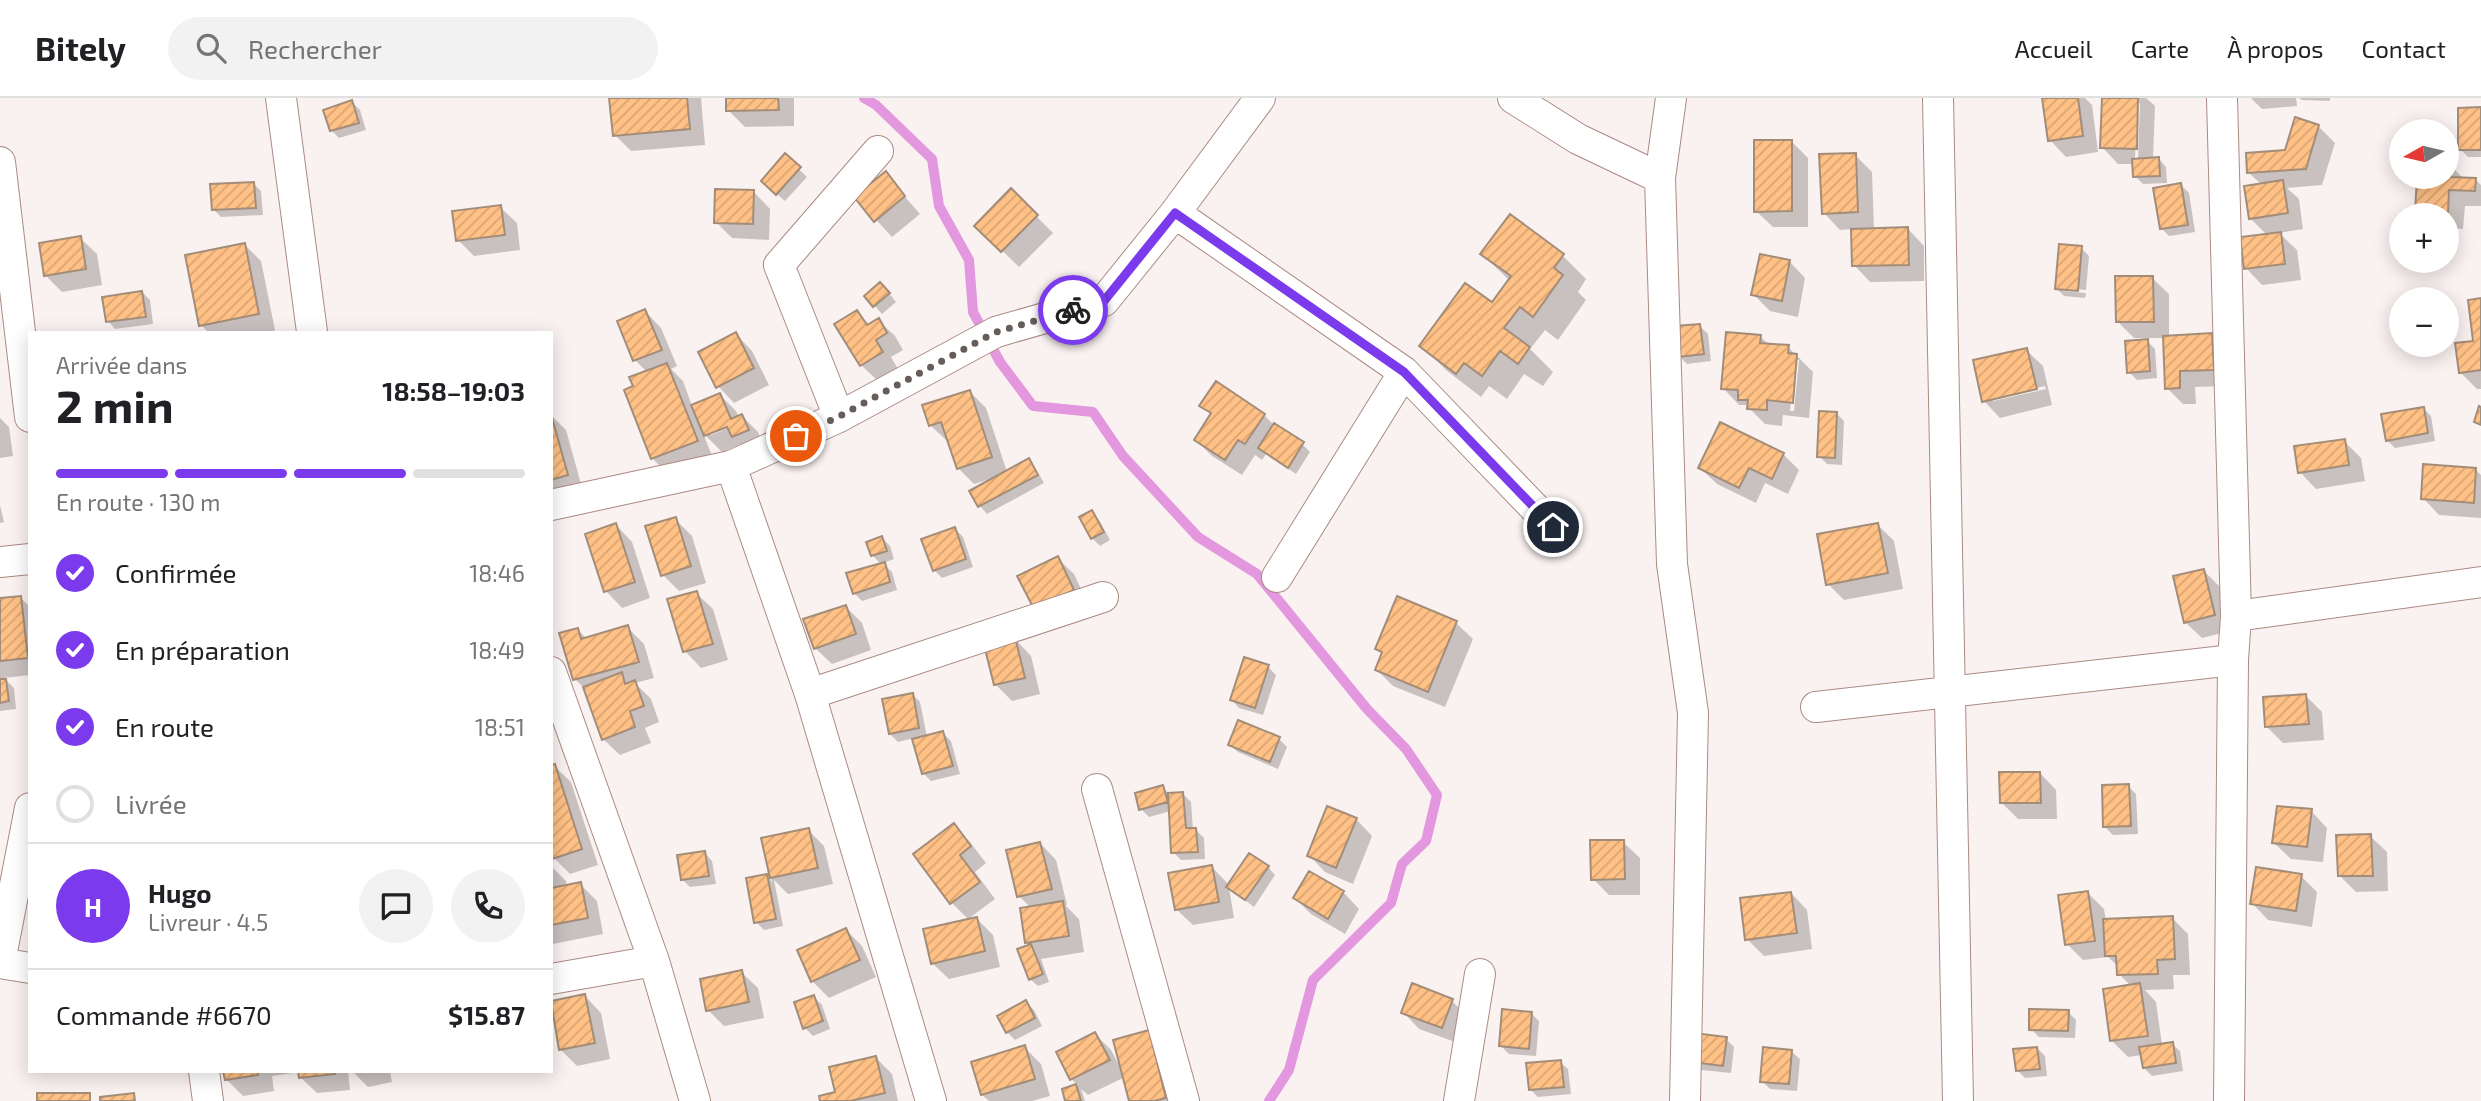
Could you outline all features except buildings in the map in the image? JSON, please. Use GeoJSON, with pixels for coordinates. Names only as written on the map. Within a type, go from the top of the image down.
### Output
{"type":"FeatureCollection","features":[{"type":"Feature","properties":{"kind":"street"},"geometry":{"type":"LineString","coordinates":[[281,98],[312,331]]}},
{"type":"Feature","properties":{"kind":"street"},"geometry":{"type":"LineString","coordinates":[[553,505],[731,466],[838,417],[987,336],[1104,301],[1175,213],[1260,98]]}},
{"type":"Feature","properties":{"kind":"street"},"geometry":{"type":"LineString","coordinates":[[1513,98],[1578,139],[1660,178]]}},
{"type":"Feature","properties":{"kind":"street"},"geometry":{"type":"LineString","coordinates":[[1671,98],[1660,178],[1672,564],[1693,713],[1685,1101]]}},
{"type":"Feature","properties":{"kind":"street"},"geometry":{"type":"LineString","coordinates":[[1938,98],[1958,1101]]}},
{"type":"Feature","properties":{"kind":"street"},"geometry":{"type":"LineString","coordinates":[[2222,98],[2236,616],[2233,660],[2229,1101]]}},
{"type":"Feature","properties":{"kind":"street"},"geometry":{"type":"LineString","coordinates":[[838,417],[779,265],[878,151]]}},
{"type":"Feature","properties":{"kind":"street"},"geometry":{"type":"LineString","coordinates":[[0,162],[28,399]]}},
{"type":"Feature","properties":{"kind":"street"},"geometry":{"type":"LineString","coordinates":[[1175,213],[1404,372],[1553,527]]}},
{"type":"Feature","properties":{"kind":"street"},"geometry":{"type":"LineString","coordinates":[[1277,577],[1404,372]]}},
{"type":"Feature","properties":{"kind":"street"},"geometry":{"type":"LineString","coordinates":[[731,466],[810,694],[931,1101]]}},
{"type":"Feature","properties":{"kind":"street"},"geometry":{"type":"LineString","coordinates":[[0,562],[28,559]]}},
{"type":"Feature","properties":{"kind":"street"},"geometry":{"type":"LineString","coordinates":[[2236,616],[2481,582]]}},
{"type":"Feature","properties":{"kind":"street"},"geometry":{"type":"LineString","coordinates":[[810,694],[1103,597]]}},
{"type":"Feature","properties":{"kind":"street"},"geometry":{"type":"LineString","coordinates":[[1815,707],[2233,660]]}},
{"type":"Feature","properties":{"kind":"street"},"geometry":{"type":"LineString","coordinates":[[553,678],[654,961],[695,1101]]}},
{"type":"Feature","properties":{"kind":"street"},"geometry":{"type":"LineString","coordinates":[[1097,789],[1184,1101]]}},
{"type":"Feature","properties":{"kind":"street"},"geometry":{"type":"LineString","coordinates":[[28,818],[0,962],[28,968]]}},
{"type":"Feature","properties":{"kind":"street"},"geometry":{"type":"LineString","coordinates":[[553,979],[654,961]]}},
{"type":"Feature","properties":{"kind":"street"},"geometry":{"type":"LineString","coordinates":[[1459,1101],[1480,974]]}},
{"type":"Feature","properties":{"kind":"street"},"geometry":{"type":"LineString","coordinates":[[204,1073],[208,1101]]}},
{"type":"Feature","properties":{"kind":"waterway"},"geometry":{"type":"LineString","coordinates":[[864,98],[876,105],[932,159],[939,206],[969,260],[973,312],[1000,362],[1033,406],[1093,412],[1123,456],[1198,537],[1257,574],[1367,709],[1406,749],[1437,795],[1426,841],[1402,864],[1391,903],[1313,980],[1289,1070],[1269,1101]]}},
{"type":"Feature","properties":{"kind":"way so far"},"geometry":{"type":"LineString","coordinates":[[796,436],[838,417],[996,332],[1073,310]]}},
{"type":"Feature","properties":{"kind":"route"},"geometry":{"type":"LineString","coordinates":[[1073,310],[1104,301],[1175,213],[1404,372],[1553,527]]}}]}
